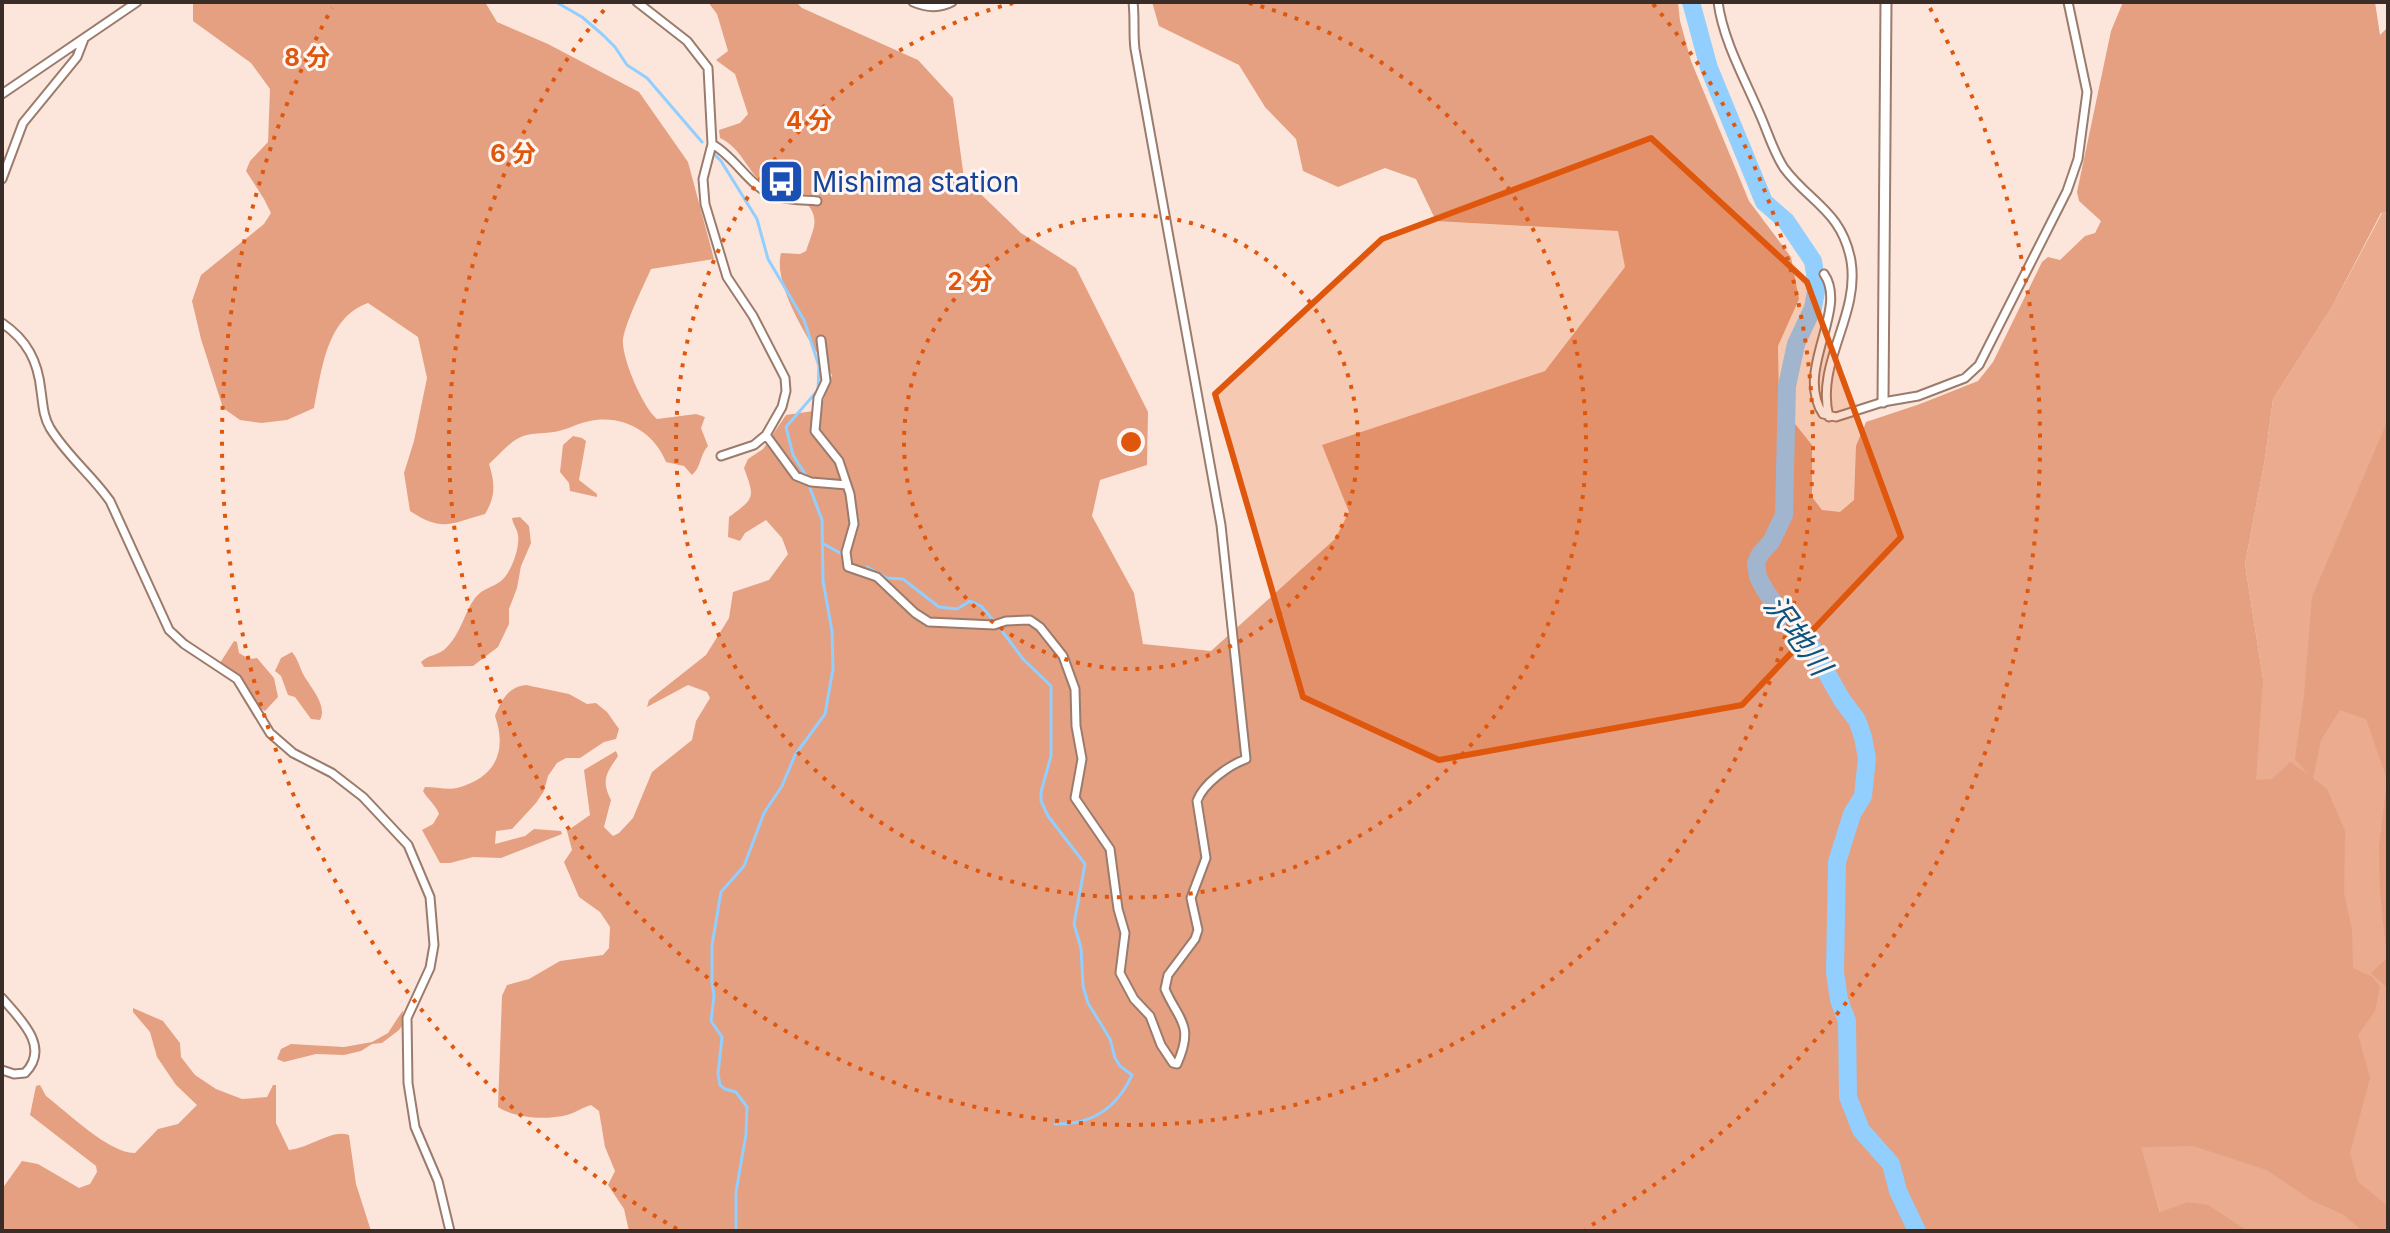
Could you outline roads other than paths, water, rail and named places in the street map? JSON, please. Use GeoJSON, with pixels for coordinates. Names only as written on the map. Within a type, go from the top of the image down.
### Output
{"type":"FeatureCollection","features":[{"type":"Feature","properties":{"kind":"street"},"geometry":{"type":"LineString","coordinates":[[2,94],[137,2]]}},
{"type":"Feature","properties":{"kind":"street"},"geometry":{"type":"LineString","coordinates":[[637,2],[687,41],[708,68],[712,144],[702,192],[727,277],[753,316],[785,378],[782,407],[766,435],[754,445],[721,456]]}},
{"type":"Feature","properties":{"kind":"street"},"geometry":{"type":"LineString","coordinates":[[913,2],[923,7],[939,8],[952,2]]}},
{"type":"Feature","properties":{"kind":"street"},"geometry":{"type":"LineString","coordinates":[[821,340],[826,381],[818,398],[815,431],[839,461],[847,485],[854,524],[846,552],[848,567],[877,577],[924,620],[994,625],[1030,620],[1040,627],[1063,656],[1075,689],[1075,715],[1082,759],[1075,798],[1110,849],[1118,909],[1125,933],[1120,973],[1134,999],[1150,1016],[1165,1053],[1177,1064],[1184,1030],[1178,1010],[1165,989],[1168,975],[1195,939],[1198,930],[1191,898],[1206,858],[1197,801],[1200,792],[1207,786],[1246,759],[1221,525],[1135,49],[1133,2]]}},
{"type":"Feature","properties":{"kind":"street"},"geometry":{"type":"LineString","coordinates":[[1718,2],[1732,47],[1784,167],[1824,206],[1837,225],[1851,261],[1849,307],[1828,370],[1829,417]]}},
{"type":"Feature","properties":{"kind":"street"},"geometry":{"type":"LineString","coordinates":[[1883,402],[1886,2]]}},
{"type":"Feature","properties":{"kind":"street"},"geometry":{"type":"LineString","coordinates":[[1824,274],[1831,295],[1815,370],[1819,408],[1829,417],[1918,396],[1965,378],[1979,365],[2067,191],[2082,140],[2087,92],[2068,2]]}},
{"type":"Feature","properties":{"kind":"street"},"geometry":{"type":"LineString","coordinates":[[2,179],[23,123],[77,57],[84,39]]}},
{"type":"Feature","properties":{"kind":"street"},"geometry":{"type":"LineString","coordinates":[[712,144],[727,153],[767,192],[817,201]]}},
{"type":"Feature","properties":{"kind":"street"},"geometry":{"type":"LineString","coordinates":[[2,323],[30,349],[39,369],[48,425],[72,460],[99,484],[110,501],[169,630],[184,644],[237,679],[270,733],[293,753],[332,773],[363,797],[408,845],[430,897],[434,945],[430,968],[407,1018],[408,1083],[415,1127],[438,1181],[450,1231]]}},
{"type":"Feature","properties":{"kind":"street"},"geometry":{"type":"LineString","coordinates":[[766,435],[796,476],[811,482],[847,485]]}},
{"type":"Feature","properties":{"kind":"street"},"geometry":{"type":"LineString","coordinates":[[2,998],[32,1034],[37,1053],[25,1073],[14,1074],[2,1070]]}},
{"type":"Feature","properties":{"kind":"waterway"},"geometry":{"type":"LineString","coordinates":[[556,2],[582,17],[603,35],[627,65],[647,78],[702,142]]}},
{"type":"Feature","properties":{"kind":"waterway","name":"沢地川"},"geometry":{"type":"LineString","coordinates":[[1691,2],[1709,68],[1764,202],[1786,221],[1813,261],[1817,286],[1813,308],[1796,344],[1787,386],[1784,515],[1756,563],[1758,577],[1765,590],[1789,624],[1812,647],[1857,720],[1863,737],[1867,758],[1863,796],[1852,814],[1837,862],[1835,972],[1839,1000],[1847,1021],[1848,1097],[1861,1130],[1891,1164],[1898,1191],[1917,1231]]}},
{"type":"Feature","properties":{"kind":"waterway"},"geometry":{"type":"LineString","coordinates":[[714,154],[757,219],[768,259],[804,320],[819,366],[818,390],[786,427],[793,455],[807,477]]}},
{"type":"Feature","properties":{"kind":"waterway"},"geometry":{"type":"LineString","coordinates":[[736,1231],[736,1192],[746,1134],[747,1107],[736,1092],[720,1085],[718,1074],[722,1037],[711,1021],[714,995],[712,945],[721,892],[744,866],[764,813],[782,786],[795,755],[825,714],[833,669],[832,631],[823,581],[822,520],[810,488]]}},
{"type":"Feature","properties":{"kind":"waterway"},"geometry":{"type":"LineString","coordinates":[[822,543],[842,554]]}},
{"type":"Feature","properties":{"kind":"waterway"},"geometry":{"type":"LineString","coordinates":[[867,567],[887,578],[903,579],[939,607],[957,609],[970,601],[981,606],[994,621]]}},
{"type":"Feature","properties":{"kind":"waterway"},"geometry":{"type":"LineString","coordinates":[[999,627],[1023,659],[1051,686],[1051,756],[1041,801],[1048,816],[1085,864],[1074,924],[1081,948],[1083,986],[1088,1003],[1110,1039],[1115,1058],[1132,1075],[1119,1097],[1101,1112],[1080,1121],[1055,1124]]}},
{"type":"Feature","properties":{"kind":"place","name":"Mishima station"},"geometry":{"type":"Point","coordinates":[781,182]}}]}
